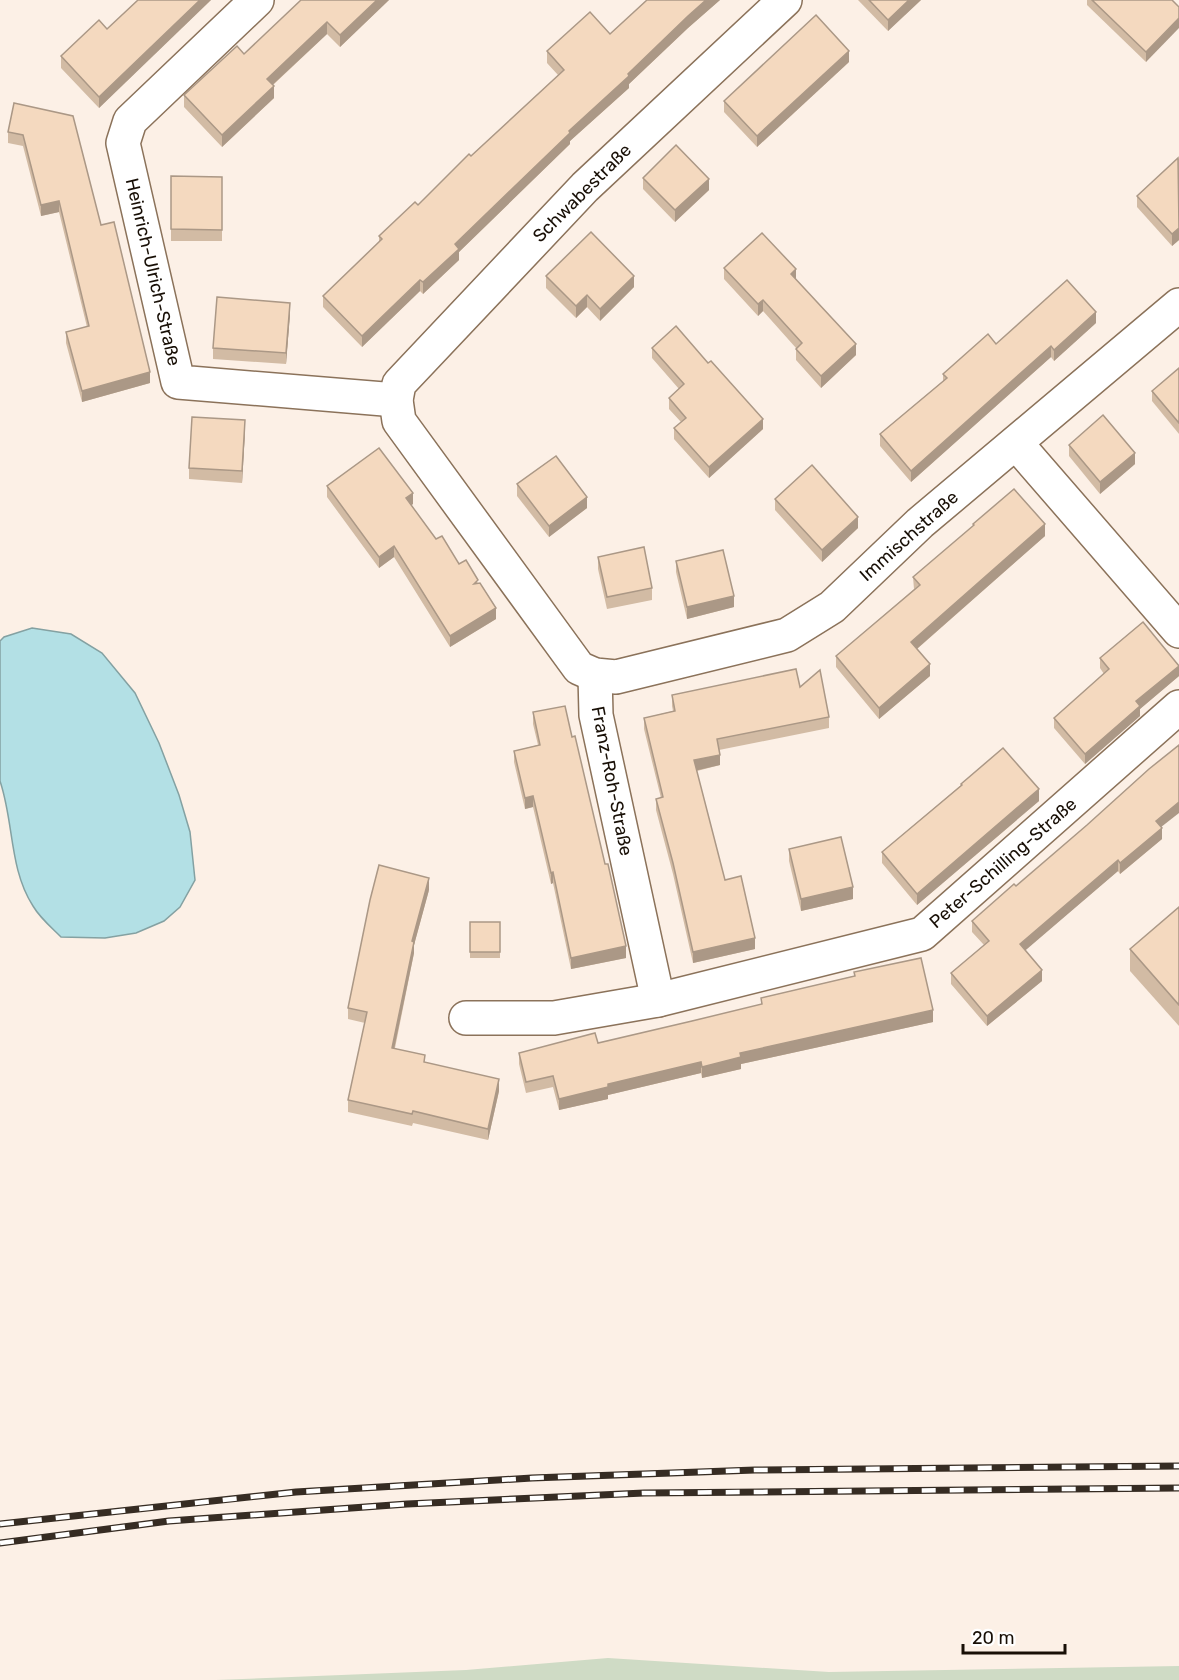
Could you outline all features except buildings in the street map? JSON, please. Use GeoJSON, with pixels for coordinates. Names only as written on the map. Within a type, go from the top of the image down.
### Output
{"type":"FeatureCollection","features":[{"type":"Feature","properties":{"kind":"street","name":"Heinrich-Ulrich-Straße"},"geometry":{"type":"LineString","coordinates":[[257,0],[130,121],[123,143],[178,382],[396,400]]}},
{"type":"Feature","properties":{"kind":"street","name":"Schwabestraße"},"geometry":{"type":"LineString","coordinates":[[396,400],[399,384],[585,187],[785,0]]}},
{"type":"Feature","properties":{"kind":"street","name":"Immischstraße"},"geometry":{"type":"LineString","coordinates":[[595,675],[616,677],[787,635],[832,607],[920,523],[1179,305]]}},
{"type":"Feature","properties":{"kind":"street"},"geometry":{"type":"LineString","coordinates":[[396,400],[399,421],[579,668],[595,675]]}},
{"type":"Feature","properties":{"kind":"street"},"geometry":{"type":"LineString","coordinates":[[1016,443],[1179,631]]}},
{"type":"Feature","properties":{"kind":"street","name":"Franz-Roh-Straße"},"geometry":{"type":"LineString","coordinates":[[595,675],[596,715],[658,1000]]}},
{"type":"Feature","properties":{"kind":"street","name":"Peter-Schilling-Straße"},"geometry":{"type":"LineString","coordinates":[[658,1000],[922,934],[1179,707]]}},
{"type":"Feature","properties":{"kind":"street"},"geometry":{"type":"LineString","coordinates":[[466,1018],[554,1018],[658,1000]]}},
{"type":"Feature","properties":{"kind":"green space"},"geometry":{"type":"Polygon","coordinates":[[[608,1658],[829,1672],[1179,1666],[1179,1680],[216,1680],[466,1670],[608,1658]]]}},
{"type":"Feature","properties":{"kind":"water"},"geometry":{"type":"Polygon","coordinates":[[[32,628],[71,634],[102,653],[135,693],[159,743],[179,795],[190,832],[195,880],[180,907],[164,921],[136,933],[105,938],[61,937],[46,923],[25,892],[16,861],[0,781],[0,641],[4,637],[32,628]]]}},
{"type":"Feature","properties":{"kind":"railway"},"geometry":{"type":"LineString","coordinates":[[0,1524],[296,1492],[532,1478],[755,1470],[1179,1466]]}},
{"type":"Feature","properties":{"kind":"railway"},"geometry":{"type":"LineString","coordinates":[[0,1543],[169,1521],[407,1504],[644,1493],[1179,1488]]}}]}
